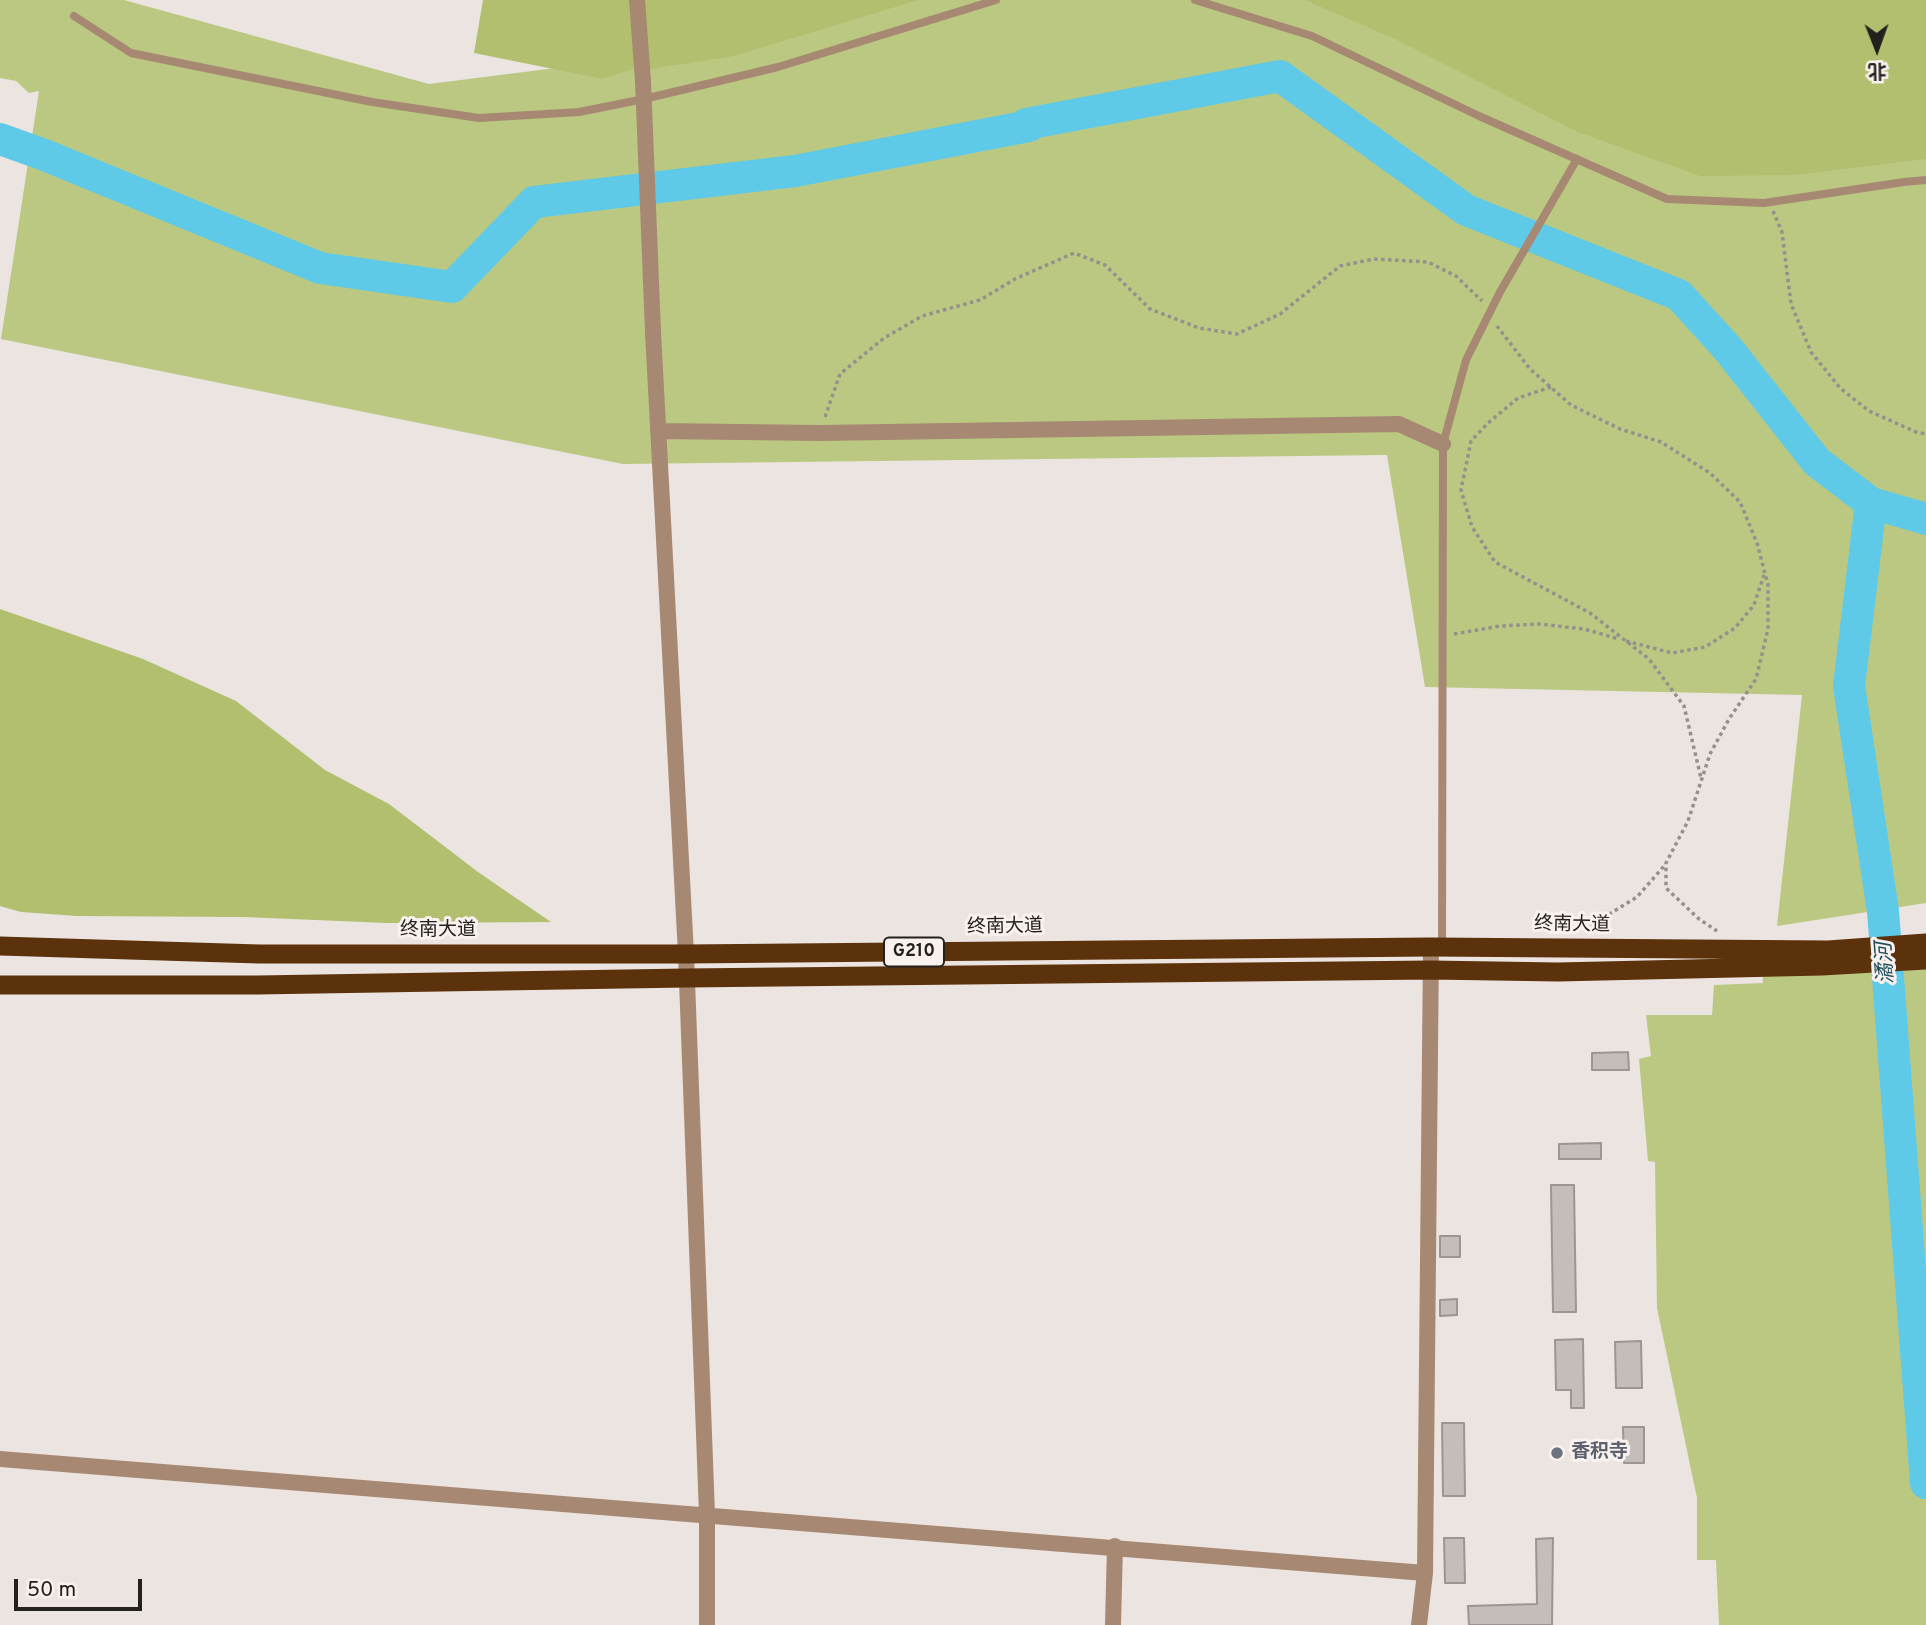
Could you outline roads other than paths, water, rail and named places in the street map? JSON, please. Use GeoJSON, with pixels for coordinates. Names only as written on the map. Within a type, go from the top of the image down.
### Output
{"type":"FeatureCollection","features":[{"type":"Feature","properties":{"kind":"highway","name":"终南大道"},"geometry":{"type":"LineString","coordinates":[[0,946],[259,954],[686,954],[1436,947],[1745,950],[1825,958],[1926,943]]}},
{"type":"Feature","properties":{"kind":"highway","name":"终南大道"},"geometry":{"type":"LineString","coordinates":[[0,985],[257,985],[1431,970],[1558,972],[1825,958],[1926,960]]}},
{"type":"Feature","properties":{"kind":"street"},"geometry":{"type":"LineString","coordinates":[[637,0],[686,954],[707,1514],[707,1625]]}},
{"type":"Feature","properties":{"kind":"street"},"geometry":{"type":"LineString","coordinates":[[658,431],[821,433],[1399,424],[1443,444]]}},
{"type":"Feature","properties":{"kind":"street"},"geometry":{"type":"LineString","coordinates":[[1419,1625],[1424,1573],[1431,970],[1436,947]]}},
{"type":"Feature","properties":{"kind":"street"},"geometry":{"type":"LineString","coordinates":[[0,1459],[1115,1546],[1424,1573]]}},
{"type":"Feature","properties":{"kind":"street"},"geometry":{"type":"LineString","coordinates":[[1113,1625],[1115,1546]]}},
{"type":"Feature","properties":{"kind":"lane"},"geometry":{"type":"LineString","coordinates":[[74,16],[131,52],[372,102],[479,118],[579,112],[644,99],[778,67],[996,0]]}},
{"type":"Feature","properties":{"kind":"lane"},"geometry":{"type":"LineString","coordinates":[[1195,0],[1312,36],[1479,116],[1667,199],[1769,202],[1926,180]]}},
{"type":"Feature","properties":{"kind":"lane"},"geometry":{"type":"LineString","coordinates":[[1436,947],[1443,641],[1443,444],[1466,360],[1500,292],[1577,159]]}},
{"type":"Feature","properties":{"kind":"waterway"},"geometry":{"type":"LineString","coordinates":[[0,139],[320,268],[452,287],[534,202],[795,171],[1280,76],[1466,210],[1679,295],[1728,349],[1817,462],[1871,503],[1926,519]]}},
{"type":"Feature","properties":{"kind":"waterway","name":"潏河"},"geometry":{"type":"LineString","coordinates":[[1871,503],[1849,686],[1883,911],[1926,1483]]}},
{"type":"Feature","properties":{"kind":"place","name":"香积寺"},"geometry":{"type":"Point","coordinates":[1557,1453]}}]}
